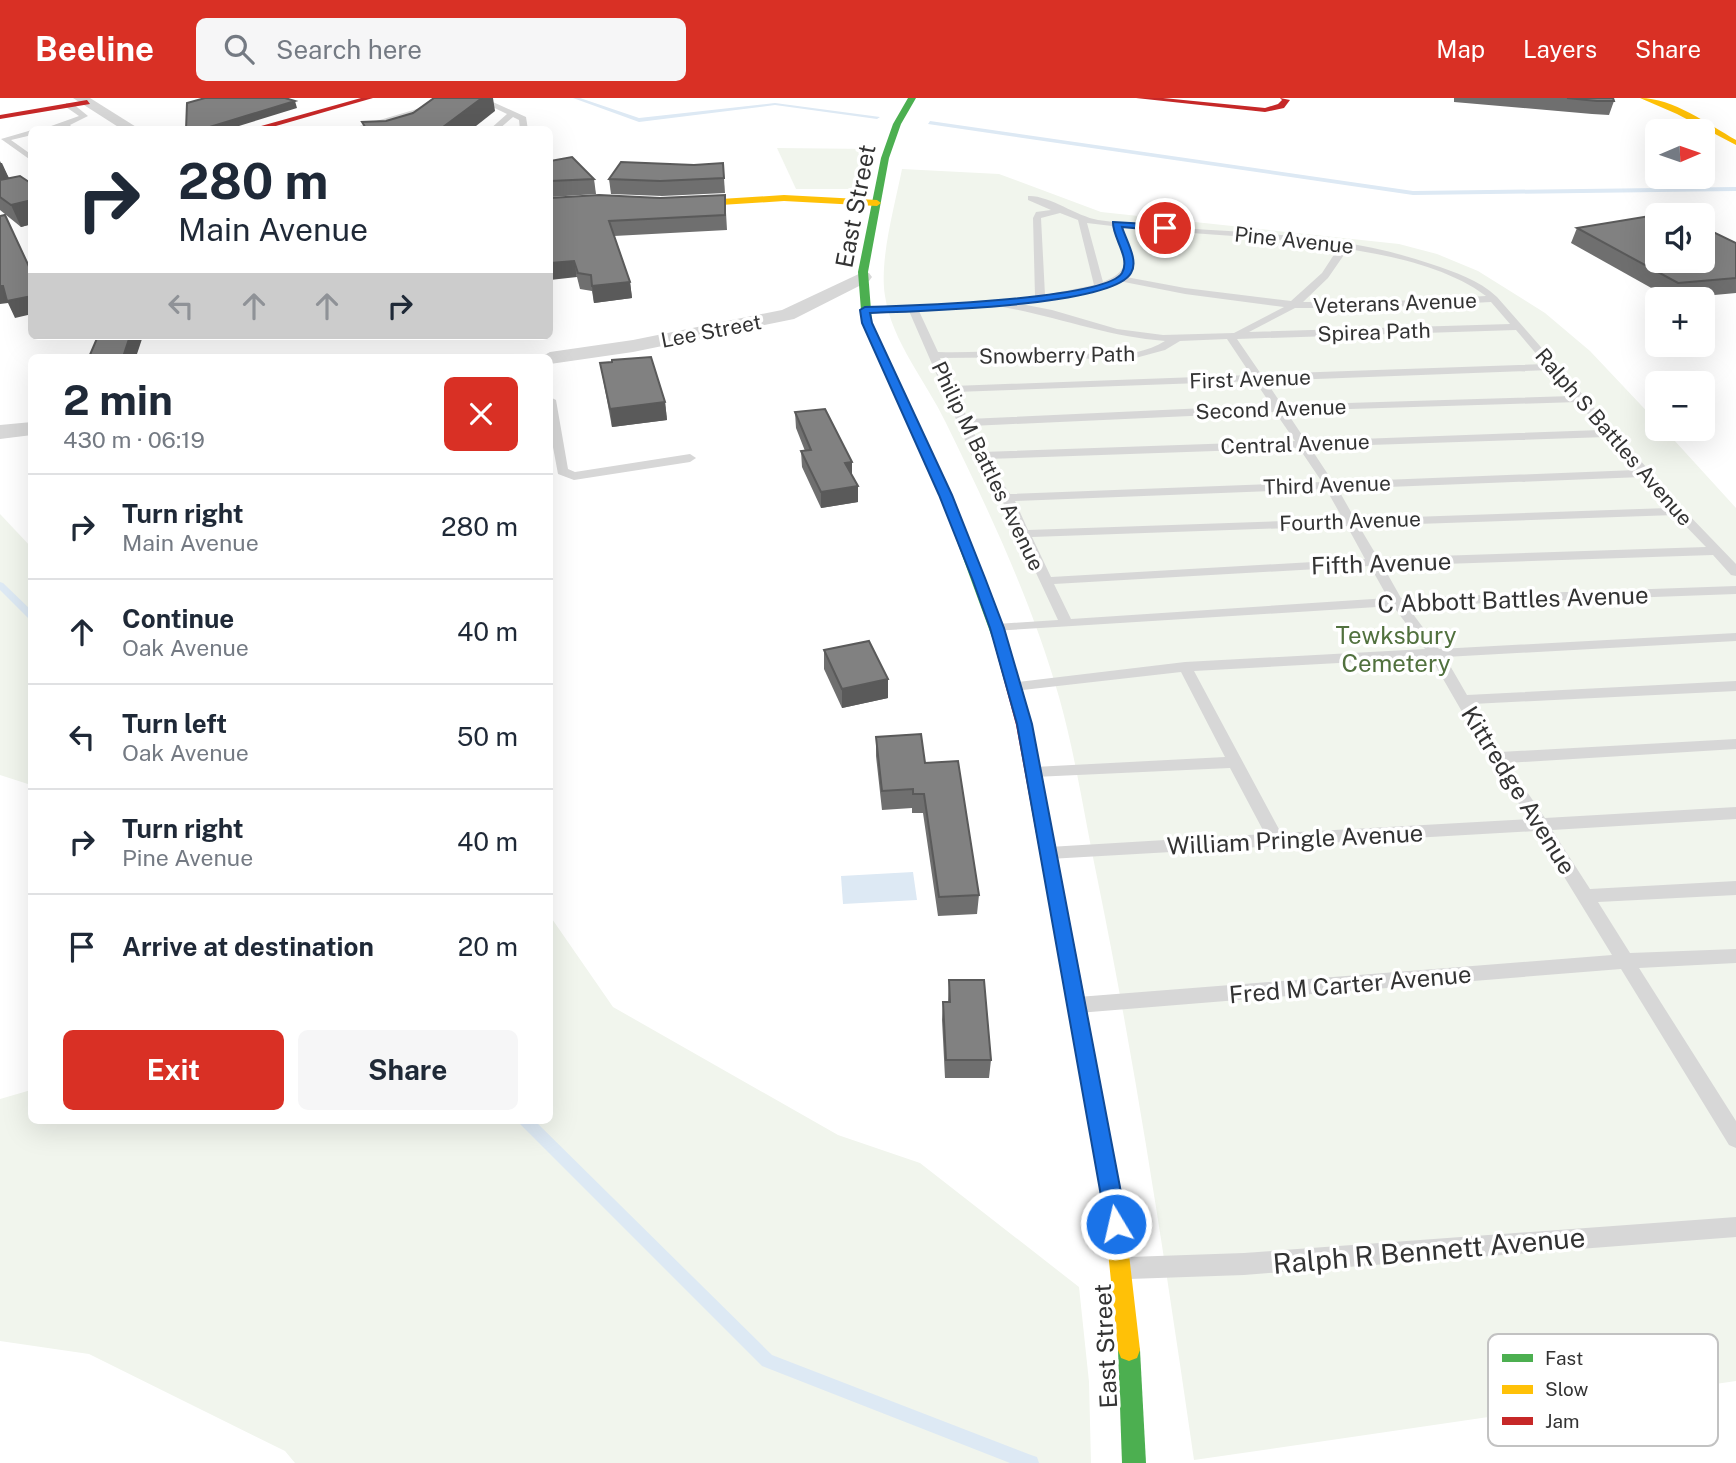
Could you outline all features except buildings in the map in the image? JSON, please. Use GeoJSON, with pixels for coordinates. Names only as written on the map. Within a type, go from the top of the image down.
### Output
{"type":"FeatureCollection","features":[{"type":"Feature","properties":{"kind":"main road"},"geometry":{"type":"LineString","coordinates":[[266,126],[369,98]]}},
{"type":"Feature","properties":{"kind":"main road","name":"East Street"},"geometry":{"type":"LineString","coordinates":[[912,98],[902,112],[892,136],[877,203],[863,276],[867,323],[946,495],[997,628],[1014,686],[1034,772],[1113,1202],[1123,1269],[1129,1338],[1134,1463]]}},
{"type":"Feature","properties":{"kind":"main road"},"geometry":{"type":"LineString","coordinates":[[1140,98],[1219,101],[1265,110],[1281,106],[1286,100],[1284,98]]}},
{"type":"Feature","properties":{"kind":"main road"},"geometry":{"type":"LineString","coordinates":[[1644,98],[1680,112],[1736,143]]}},
{"type":"Feature","properties":{"kind":"main road"},"geometry":{"type":"LineString","coordinates":[[0,117],[84,106]]}},
{"type":"Feature","properties":{"kind":"main road"},"geometry":{"type":"LineString","coordinates":[[662,205],[784,198],[877,203]]}},
{"type":"Feature","properties":{"kind":"street"},"geometry":{"type":"LineString","coordinates":[[84,106],[126,126]]}},
{"type":"Feature","properties":{"kind":"street","name":"Lee Street"},"geometry":{"type":"LineString","coordinates":[[553,358],[633,346],[787,315],[821,300],[863,276]]}},
{"type":"Feature","properties":{"kind":"street"},"geometry":{"type":"LineString","coordinates":[[0,432],[28,428]]}},
{"type":"Feature","properties":{"kind":"lane"},"geometry":{"type":"LineString","coordinates":[[364,126],[462,98]]}},
{"type":"Feature","properties":{"kind":"lane"},"geometry":{"type":"LineString","coordinates":[[478,98],[523,119],[524,126]]}},
{"type":"Feature","properties":{"kind":"lane"},"geometry":{"type":"LineString","coordinates":[[69,126],[84,116],[84,106]]}},
{"type":"Feature","properties":{"kind":"lane"},"geometry":{"type":"LineString","coordinates":[[498,126],[512,114]]}},
{"type":"Feature","properties":{"kind":"lane"},"geometry":{"type":"LineString","coordinates":[[28,133],[5,139],[28,156]]}},
{"type":"Feature","properties":{"kind":"lane","name":"Pine Avenue"},"geometry":{"type":"LineString","coordinates":[[1031,198],[1083,219],[1116,224],[1382,250],[1437,268],[1474,284],[1494,299]]}},
{"type":"Feature","properties":{"kind":"lane"},"geometry":{"type":"LineString","coordinates":[[1040,298],[1037,218],[1039,214],[1047,212],[1065,212]]}},
{"type":"Feature","properties":{"kind":"lane"},"geometry":{"type":"LineString","coordinates":[[1083,219],[1099,286]]}},
{"type":"Feature","properties":{"kind":"lane"},"geometry":{"type":"LineString","coordinates":[[865,310],[1003,304],[1099,286],[1122,279],[1128,271],[1129,261],[1116,224]]}},
{"type":"Feature","properties":{"kind":"lane"},"geometry":{"type":"LineString","coordinates":[[1231,337],[1275,318],[1296,305],[1314,290],[1345,245]]}},
{"type":"Feature","properties":{"kind":"lane","name":"Veterans Avenue"},"geometry":{"type":"LineString","coordinates":[[1122,279],[1185,291],[1296,305],[1388,305],[1494,299]]}},
{"type":"Feature","properties":{"kind":"lane","name":"Ralph S Battles Avenue"},"geometry":{"type":"LineString","coordinates":[[1494,299],[1678,510],[1736,572]]}},
{"type":"Feature","properties":{"kind":"lane","name":"Spirea Path"},"geometry":{"type":"LineString","coordinates":[[1003,304],[1048,312],[1116,331],[1177,338],[1517,327]]}},
{"type":"Feature","properties":{"kind":"lane","name":"Philip M Battles Avenue"},"geometry":{"type":"LineString","coordinates":[[913,308],[978,456],[1007,498],[1066,623]]}},
{"type":"Feature","properties":{"kind":"lane","name":"Kittredge Avenue"},"geometry":{"type":"LineString","coordinates":[[1231,337],[1329,484],[1398,603],[1435,653],[1496,758],[1541,825],[1736,1139]]}},
{"type":"Feature","properties":{"kind":"lane","name":"Snowberry Path"},"geometry":{"type":"LineString","coordinates":[[933,355],[1045,354],[1098,359],[1126,358],[1152,354],[1177,338]]}},
{"type":"Feature","properties":{"kind":"lane","name":"First Avenue"},"geometry":{"type":"LineString","coordinates":[[948,389],[1552,367]]}},
{"type":"Feature","properties":{"kind":"lane","name":"Second Avenue"},"geometry":{"type":"LineString","coordinates":[[962,423],[1280,408],[1580,399]]}},
{"type":"Feature","properties":{"kind":"lane"},"geometry":{"type":"LineString","coordinates":[[553,418],[562,471],[574,476],[690,458]]}},
{"type":"Feature","properties":{"kind":"lane","name":"Central Avenue"},"geometry":{"type":"LineString","coordinates":[[978,456],[1611,433]]}},
{"type":"Feature","properties":{"kind":"lane","name":"Third Avenue"},"geometry":{"type":"LineString","coordinates":[[1007,498],[1647,473]]}},
{"type":"Feature","properties":{"kind":"lane","name":"Fourth Avenue"},"geometry":{"type":"LineString","coordinates":[[1022,534],[1678,510]]}},
{"type":"Feature","properties":{"kind":"lane","name":"Fifth Avenue"},"geometry":{"type":"LineString","coordinates":[[1045,581],[1374,562],[1717,551]]}},
{"type":"Feature","properties":{"kind":"lane","name":"C Abbott Battles Avenue"},"geometry":{"type":"LineString","coordinates":[[997,628],[1398,603],[1736,590]]}},
{"type":"Feature","properties":{"kind":"lane"},"geometry":{"type":"LineString","coordinates":[[1014,686],[1185,667],[1736,636]]}},
{"type":"Feature","properties":{"kind":"lane"},"geometry":{"type":"LineString","coordinates":[[1185,667],[1277,841]]}},
{"type":"Feature","properties":{"kind":"lane"},"geometry":{"type":"LineString","coordinates":[[1462,700],[1736,686]]}},
{"type":"Feature","properties":{"kind":"lane"},"geometry":{"type":"LineString","coordinates":[[1496,758],[1736,744]]}},
{"type":"Feature","properties":{"kind":"lane"},"geometry":{"type":"LineString","coordinates":[[1034,772],[1237,762]]}},
{"type":"Feature","properties":{"kind":"lane","name":"William Pringle Avenue"},"geometry":{"type":"LineString","coordinates":[[1049,853],[1736,813]]}},
{"type":"Feature","properties":{"kind":"lane"},"geometry":{"type":"LineString","coordinates":[[1585,896],[1736,888]]}},
{"type":"Feature","properties":{"kind":"lane","name":"Fred M Carter Avenue"},"geometry":{"type":"LineString","coordinates":[[1076,1005],[1624,961],[1736,956]]}},
{"type":"Feature","properties":{"kind":"lane","name":"Ralph R Bennett Avenue"},"geometry":{"type":"LineString","coordinates":[[1123,1269],[1244,1264],[1736,1227]]}},
{"type":"Feature","properties":{"kind":"green space"},"geometry":{"type":"Polygon","coordinates":[[[777,148],[872,149],[864,189],[796,189],[777,148]]]}},
{"type":"Feature","properties":{"kind":"green space","name":"Tewksbury Cemetery"},"geometry":{"type":"Polygon","coordinates":[[[902,169],[999,174],[1101,212],[1399,244],[1437,254],[1478,271],[1545,313],[1590,351],[1645,409],[1645,441],[1675,441],[1736,508],[1736,1381],[1718,1384],[1718,1334],[1488,1334],[1488,1417],[1194,1460],[1126,1026],[1065,720],[1036,626],[994,523],[938,407],[895,329],[885,296],[884,266],[902,169]]]}},
{"type":"Feature","properties":{"kind":"green space"},"geometry":{"type":"Polygon","coordinates":[[[0,514],[28,544],[28,784],[0,775],[0,514]]]}},
{"type":"Feature","properties":{"kind":"green space"},"geometry":{"type":"Polygon","coordinates":[[[553,920],[613,1007],[838,1135],[920,1163],[1079,1287],[1089,1382],[1091,1463],[295,1463],[285,1451],[89,1354],[0,1341],[0,1099],[28,1091],[28,1124],[553,1124],[553,920]]]}},
{"type":"Feature","properties":{"kind":"shaded area"},"geometry":{"type":"Polygon","coordinates":[[[913,872],[917,900],[843,904],[841,876],[913,872]]]}},
{"type":"Feature","properties":{"kind":"waterway"},"geometry":{"type":"LineString","coordinates":[[575,98],[639,120],[775,104],[877,117]]}},
{"type":"Feature","properties":{"kind":"waterway"},"geometry":{"type":"LineString","coordinates":[[930,123],[1413,193],[1736,189]]}},
{"type":"Feature","properties":{"kind":"waterway"},"geometry":{"type":"LineString","coordinates":[[0,585],[28,613]]}},
{"type":"Feature","properties":{"kind":"waterway"},"geometry":{"type":"LineString","coordinates":[[529,1124],[767,1361],[1031,1463]]}},
{"type":"Feature","properties":{"kind":"traffic: fast"},"geometry":{"type":"LineString","coordinates":[[912,98],[897,124],[885,158],[863,272],[867,323],[946,495],[1000,640]]}},
{"type":"Feature","properties":{"kind":"traffic: fast"},"geometry":{"type":"LineString","coordinates":[[1129,1350],[1134,1463]]}},
{"type":"Feature","properties":{"kind":"traffic: slow"},"geometry":{"type":"LineString","coordinates":[[1644,98],[1680,112],[1736,143]]}},
{"type":"Feature","properties":{"kind":"traffic: slow"},"geometry":{"type":"LineString","coordinates":[[673,205],[784,198],[877,203]]}},
{"type":"Feature","properties":{"kind":"traffic: slow"},"geometry":{"type":"LineString","coordinates":[[1073,985],[1113,1202],[1129,1350]]}},
{"type":"Feature","properties":{"kind":"traffic: jam"},"geometry":{"type":"LineString","coordinates":[[266,126],[369,98]]}},
{"type":"Feature","properties":{"kind":"traffic: jam"},"geometry":{"type":"LineString","coordinates":[[1140,98],[1265,110],[1281,106],[1286,100],[1284,98]]}},
{"type":"Feature","properties":{"kind":"traffic: jam"},"geometry":{"type":"LineString","coordinates":[[0,117],[87,102]]}},
{"type":"Feature","properties":{"kind":"traffic: jam"},"geometry":{"type":"LineString","coordinates":[[1000,640],[1024,725],[1073,985]]}},
{"type":"Feature","properties":{"kind":"route"},"geometry":{"type":"LineString","coordinates":[[1116,1224],[1024,724],[997,628],[978,578],[946,495],[867,323],[865,310],[1003,304],[1087,290],[1122,279],[1128,271],[1129,261],[1116,224],[1165,228]]}}]}
